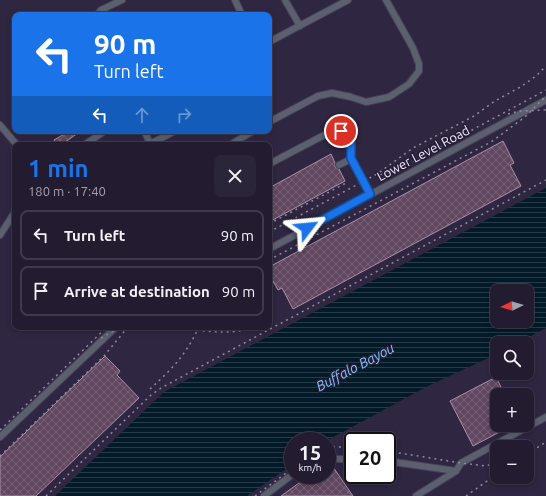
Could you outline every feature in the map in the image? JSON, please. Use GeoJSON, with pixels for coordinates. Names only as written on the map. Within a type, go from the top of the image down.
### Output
{"type":"FeatureCollection","features":[{"type":"Feature","properties":{"kind":"lane"},"geometry":{"type":"LineString","coordinates":[[99,12],[122,0]]}},
{"type":"Feature","properties":{"kind":"lane"},"geometry":{"type":"LineString","coordinates":[[235,0],[241,12]]}},
{"type":"Feature","properties":{"kind":"lane"},"geometry":{"type":"LineString","coordinates":[[285,0],[300,26]]}},
{"type":"Feature","properties":{"kind":"lane"},"geometry":{"type":"LineString","coordinates":[[332,0],[336,7]]}},
{"type":"Feature","properties":{"kind":"lane"},"geometry":{"type":"LineString","coordinates":[[272,40],[348,0]]}},
{"type":"Feature","properties":{"kind":"lane"},"geometry":{"type":"LineString","coordinates":[[272,120],[318,96],[332,93],[351,96],[366,102],[389,98],[409,84],[419,71],[419,64],[413,48],[386,0]]}},
{"type":"Feature","properties":{"kind":"lane","name":"Lower Level Road"},"geometry":{"type":"LineString","coordinates":[[272,247],[546,100]]}},
{"type":"Feature","properties":{"kind":"lane"},"geometry":{"type":"LineString","coordinates":[[0,125],[14,142]]}},
{"type":"Feature","properties":{"kind":"lane"},"geometry":{"type":"LineString","coordinates":[[272,162],[335,130],[344,132],[350,137],[351,158],[370,194]]}},
{"type":"Feature","properties":{"kind":"lane"},"geometry":{"type":"LineString","coordinates":[[88,142],[100,134]]}},
{"type":"Feature","properties":{"kind":"lane"},"geometry":{"type":"LineString","coordinates":[[155,142],[169,134]]}},
{"type":"Feature","properties":{"kind":"lane"},"geometry":{"type":"LineString","coordinates":[[235,142],[248,134]]}},
{"type":"Feature","properties":{"kind":"lane"},"geometry":{"type":"LineString","coordinates":[[338,165],[351,158]]}},
{"type":"Feature","properties":{"kind":"lane"},"geometry":{"type":"LineString","coordinates":[[0,236],[2,228],[12,216]]}},
{"type":"Feature","properties":{"kind":"lane"},"geometry":{"type":"LineString","coordinates":[[0,437],[113,330]]}},
{"type":"Feature","properties":{"kind":"lane"},"geometry":{"type":"LineString","coordinates":[[416,496],[456,471],[461,463],[546,417]]}},
{"type":"Feature","properties":{"kind":"lane"},"geometry":{"type":"LineString","coordinates":[[396,462],[456,471]]}},
{"type":"Feature","properties":{"kind":"lane"},"geometry":{"type":"LineString","coordinates":[[264,496],[284,481]]}},
{"type":"Feature","properties":{"kind":"water","name":"Buffalo Bayou"},"geometry":{"type":"Polygon","coordinates":[[[546,188],[546,328],[531,336],[490,336],[490,357],[428,386],[336,436],[336,432],[284,432],[284,470],[247,496],[55,496],[164,392],[546,188]]]}},
{"type":"Feature","properties":{"kind":"building"},"geometry":{"type":"Polygon","coordinates":[[[64,134],[77,134],[65,142],[55,142],[54,140],[64,134]]]}},
{"type":"Feature","properties":{"kind":"building"},"geometry":{"type":"Polygon","coordinates":[[[503,141],[514,163],[510,165],[521,186],[293,309],[282,288],[278,290],[272,279],[272,265],[503,141]]]}},
{"type":"Feature","properties":{"kind":"building"},"geometry":{"type":"Polygon","coordinates":[[[331,154],[335,167],[339,169],[345,181],[272,220],[272,186],[331,154]]]}},
{"type":"Feature","properties":{"kind":"building"},"geometry":{"type":"Polygon","coordinates":[[[105,356],[120,371],[117,375],[139,398],[36,496],[0,496],[0,457],[105,356]]]}},
{"type":"Feature","properties":{"kind":"building"},"geometry":{"type":"Polygon","coordinates":[[[490,380],[498,380],[502,388],[490,388],[490,432],[500,432],[473,446],[450,401],[490,380]]]}},
{"type":"Feature","properties":{"kind":"building"},"geometry":{"type":"Polygon","coordinates":[[[336,471],[353,496],[281,496],[298,484],[336,484],[336,471]]]}},
{"type":"Feature","properties":{"kind":"railway"},"geometry":{"type":"LineString","coordinates":[[272,230],[377,174],[413,148],[474,116],[495,101],[522,86],[536,76],[546,66]]}},
{"type":"Feature","properties":{"kind":"railway"},"geometry":{"type":"LineString","coordinates":[[380,175],[409,164],[546,90]]}},
{"type":"Feature","properties":{"kind":"railway"},"geometry":{"type":"LineString","coordinates":[[272,258],[491,142],[525,117],[546,96]]}},
{"type":"Feature","properties":{"kind":"railway"},"geometry":{"type":"LineString","coordinates":[[508,114],[520,111],[546,110]]}},
{"type":"Feature","properties":{"kind":"railway"},"geometry":{"type":"LineString","coordinates":[[272,328],[546,180]]}},
{"type":"Feature","properties":{"kind":"railway"},"geometry":{"type":"LineString","coordinates":[[272,222],[346,183]]}},
{"type":"Feature","properties":{"kind":"railway"},"geometry":{"type":"LineString","coordinates":[[0,430],[104,330]]}},
{"type":"Feature","properties":{"kind":"railway"},"geometry":{"type":"LineString","coordinates":[[101,338],[118,330]]}},
{"type":"Feature","properties":{"kind":"railway"},"geometry":{"type":"LineString","coordinates":[[0,456],[104,356],[126,330]]}},
{"type":"Feature","properties":{"kind":"railway"},"geometry":{"type":"LineString","coordinates":[[197,330],[215,332],[247,330]]}},
{"type":"Feature","properties":{"kind":"railway"},"geometry":{"type":"LineString","coordinates":[[150,389],[178,361],[189,346],[197,330]]}},
{"type":"Feature","properties":{"kind":"railway"},"geometry":{"type":"LineString","coordinates":[[46,496],[151,395],[161,388],[268,330]]}},
{"type":"Feature","properties":{"kind":"railway"},"geometry":{"type":"LineString","coordinates":[[534,450],[546,442]]}},
{"type":"Feature","properties":{"kind":"railway"},"geometry":{"type":"LineString","coordinates":[[336,447],[344,447]]}},
{"type":"Feature","properties":{"kind":"railway"},"geometry":{"type":"LineString","coordinates":[[396,452],[461,463],[485,466],[490,465]]}},
{"type":"Feature","properties":{"kind":"railway"},"geometry":{"type":"LineString","coordinates":[[255,496],[284,475]]}},
{"type":"Feature","properties":{"kind":"railway"},"geometry":{"type":"LineString","coordinates":[[466,496],[490,479]]}},
{"type":"Feature","properties":{"kind":"route"},"geometry":{"type":"LineString","coordinates":[[307,228],[370,194],[351,158],[350,137],[341,131]]}}]}
